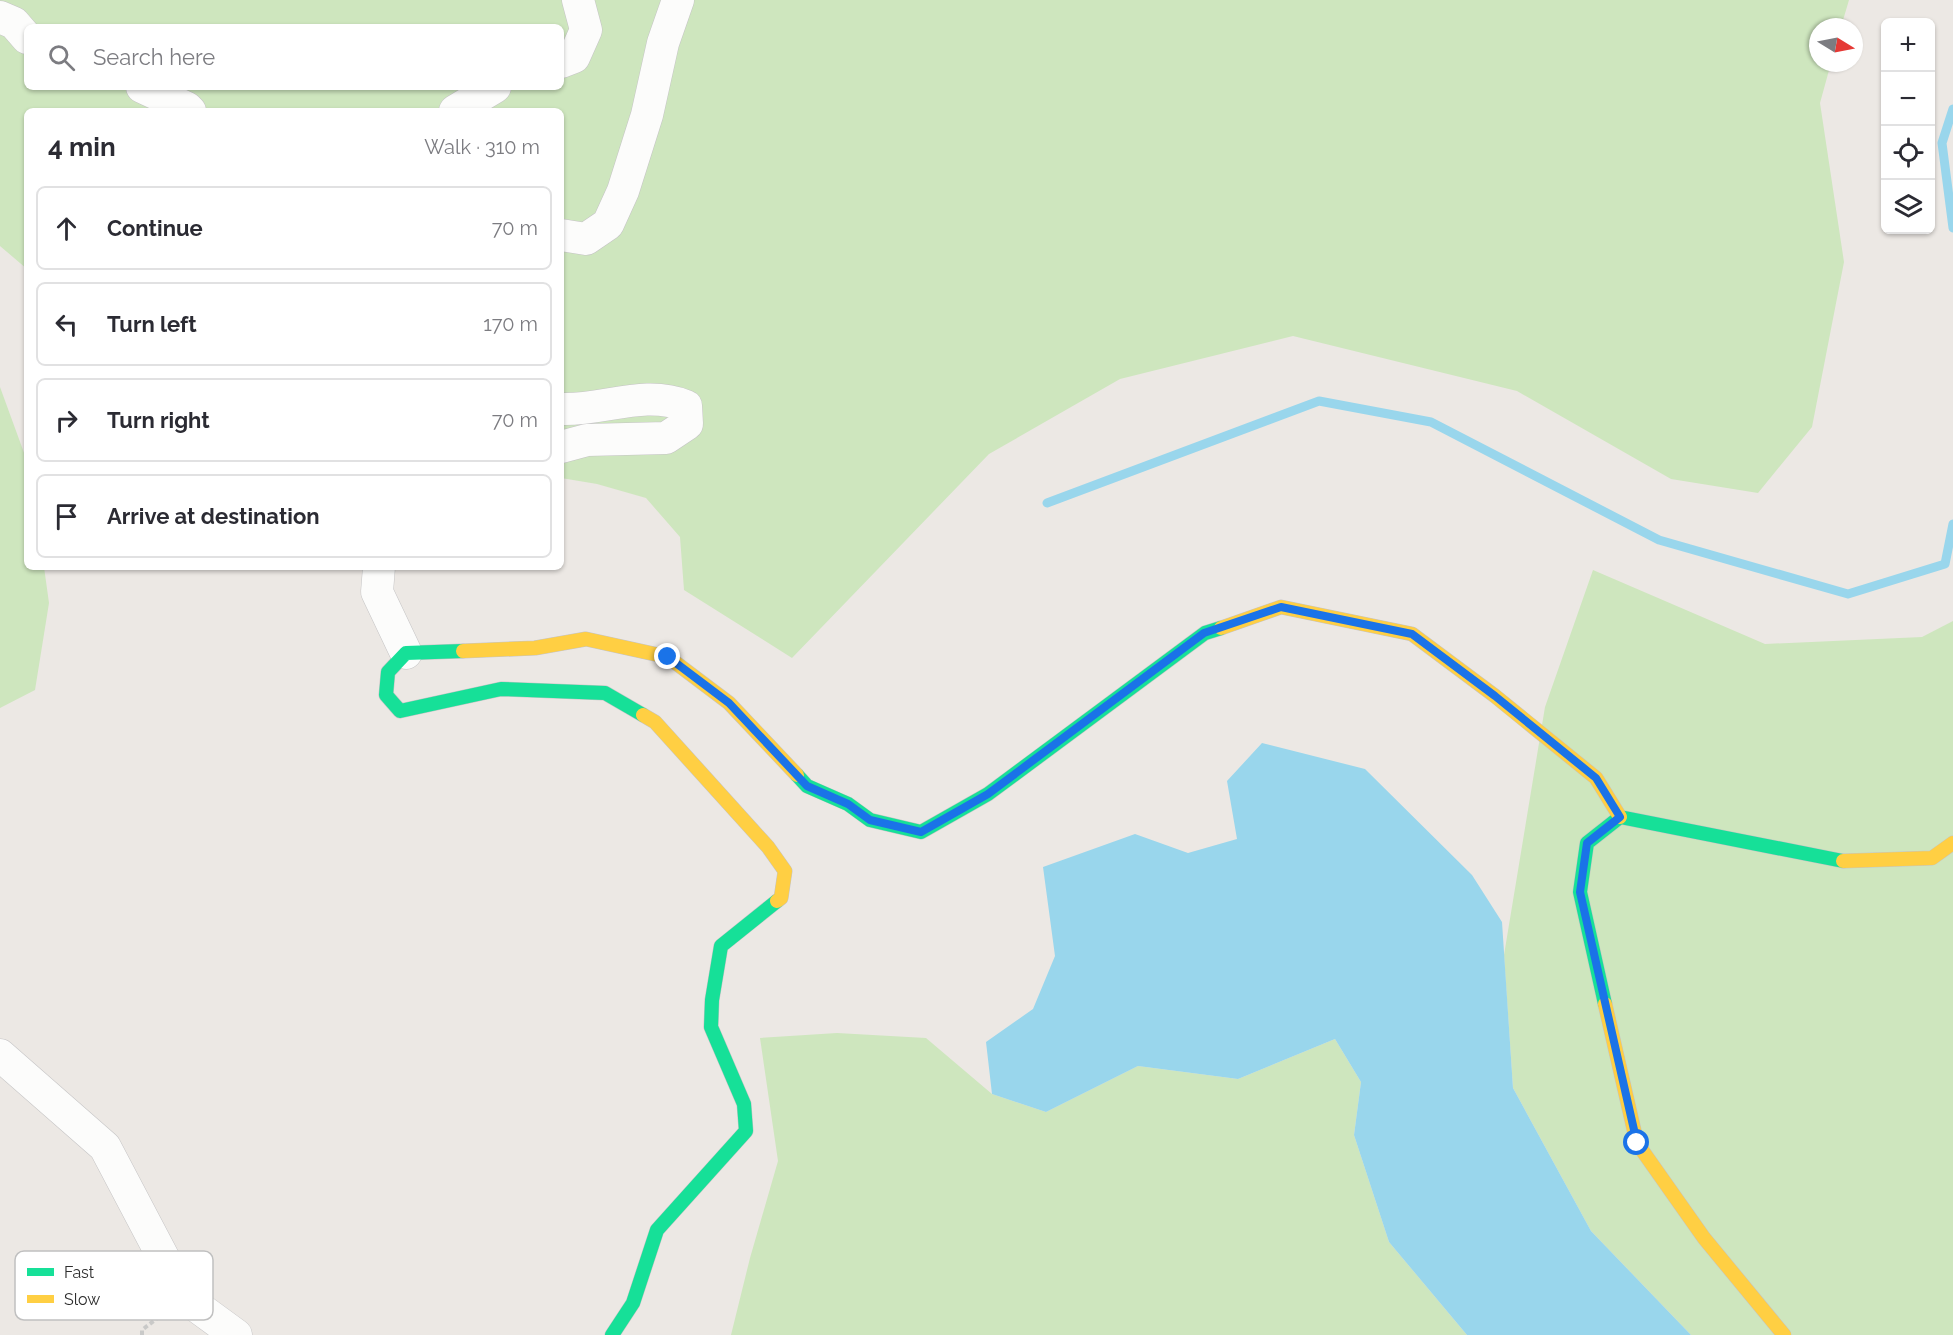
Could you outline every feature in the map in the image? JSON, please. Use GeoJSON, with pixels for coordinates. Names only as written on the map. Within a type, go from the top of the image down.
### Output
{"type":"FeatureCollection","features":[{"type":"Feature","properties":{"kind":"street"},"geometry":{"type":"LineString","coordinates":[[564,61],[574,57],[586,30],[578,0]]}},
{"type":"Feature","properties":{"kind":"street"},"geometry":{"type":"LineString","coordinates":[[564,235],[586,239],[608,224],[623,191],[644,126],[663,43],[678,0]]}},
{"type":"Feature","properties":{"kind":"street"},"geometry":{"type":"LineString","coordinates":[[0,17],[14,23],[24,35]]}},
{"type":"Feature","properties":{"kind":"street"},"geometry":{"type":"LineString","coordinates":[[148,90],[187,108]]}},
{"type":"Feature","properties":{"kind":"street"},"geometry":{"type":"LineString","coordinates":[[460,108],[490,90]]}},
{"type":"Feature","properties":{"kind":"street"},"geometry":{"type":"LineString","coordinates":[[564,409],[578,410],[630,400],[671,400],[686,406],[687,424],[666,438],[587,440],[564,446]]}},
{"type":"Feature","properties":{"kind":"street"},"geometry":{"type":"LineString","coordinates":[[379,570],[377,592],[406,653]]}},
{"type":"Feature","properties":{"kind":"street"},"geometry":{"type":"LineString","coordinates":[[612,1335],[633,1303],[657,1230],[746,1131],[744,1104],[711,1027],[712,1000],[721,946],[781,898],[785,871],[768,848],[655,722],[606,693],[501,689],[400,711],[386,695],[388,672],[406,653],[535,648],[586,639],[668,657],[729,703],[807,786],[848,804],[870,820],[921,832],[988,794],[1204,633],[1281,607],[1412,634],[1495,696],[1596,778],[1620,817],[1849,862],[1932,858],[1953,843]]}},
{"type":"Feature","properties":{"kind":"street"},"geometry":{"type":"LineString","coordinates":[[1620,817],[1587,843],[1580,892],[1637,1143],[1704,1238],[1784,1335]]}},
{"type":"Feature","properties":{"kind":"street"},"geometry":{"type":"LineString","coordinates":[[0,1055],[105,1147],[160,1251]]}},
{"type":"Feature","properties":{"kind":"street"},"geometry":{"type":"LineString","coordinates":[[213,1318],[236,1335]]}},
{"type":"Feature","properties":{"kind":"green space"},"geometry":{"type":"Polygon","coordinates":[[[0,0],[1849,0],[1844,18],[1809,18],[1809,72],[1829,72],[1820,103],[1844,262],[1812,427],[1758,493],[1671,479],[1517,391],[1293,336],[1120,379],[989,454],[792,658],[684,590],[680,537],[646,498],[597,484],[564,478],[564,108],[24,108],[24,266],[0,246],[0,0]]]}},
{"type":"Feature","properties":{"kind":"green space"},"geometry":{"type":"Polygon","coordinates":[[[0,387],[24,453],[24,570],[44,570],[49,603],[35,690],[0,708],[0,387]]]}},
{"type":"Feature","properties":{"kind":"green space"},"geometry":{"type":"Polygon","coordinates":[[[1593,570],[1765,644],[1922,637],[1953,621],[1953,1335],[1691,1335],[1591,1231],[1513,1088],[1504,955],[1545,707],[1593,570]]]}},
{"type":"Feature","properties":{"kind":"green space"},"geometry":{"type":"Polygon","coordinates":[[[837,1033],[926,1038],[992,1094],[1046,1112],[1138,1066],[1238,1079],[1335,1039],[1361,1082],[1354,1135],[1389,1242],[1467,1335],[731,1335],[778,1161],[760,1038],[837,1033]]]}},
{"type":"Feature","properties":{"kind":"water"},"geometry":{"type":"Polygon","coordinates":[[[1262,743],[1365,769],[1472,875],[1502,922],[1513,1088],[1591,1231],[1691,1335],[1467,1335],[1389,1242],[1354,1135],[1361,1082],[1335,1039],[1238,1079],[1138,1066],[1046,1112],[992,1094],[986,1042],[1033,1009],[1055,956],[1043,867],[1135,834],[1188,853],[1237,839],[1227,781],[1262,743]]]}},
{"type":"Feature","properties":{"kind":"waterway"},"geometry":{"type":"LineString","coordinates":[[1953,109],[1942,143],[1953,228]]}},
{"type":"Feature","properties":{"kind":"waterway"},"geometry":{"type":"LineString","coordinates":[[1047,503],[1319,401],[1431,422],[1659,540],[1848,594],[1945,564],[1953,524]]}},
{"type":"Feature","properties":{"kind":"traffic: fast"},"geometry":{"type":"LineString","coordinates":[[797,775],[807,786],[848,804],[870,820],[921,832],[988,794],[1205,633],[1221,628]]}},
{"type":"Feature","properties":{"kind":"traffic: fast"},"geometry":{"type":"LineString","coordinates":[[463,651],[406,653],[388,672],[386,695],[400,711],[501,689],[605,693],[643,715]]}},
{"type":"Feature","properties":{"kind":"traffic: fast"},"geometry":{"type":"LineString","coordinates":[[1605,1004],[1580,892],[1587,843],[1620,817],[1843,861]]}},
{"type":"Feature","properties":{"kind":"traffic: fast"},"geometry":{"type":"LineString","coordinates":[[612,1335],[633,1303],[657,1230],[746,1131],[744,1104],[711,1027],[712,1000],[721,946],[777,901]]}},
{"type":"Feature","properties":{"kind":"traffic: slow"},"geometry":{"type":"LineString","coordinates":[[1221,628],[1281,607],[1412,634],[1495,696],[1596,778],[1620,817]]}},
{"type":"Feature","properties":{"kind":"traffic: slow"},"geometry":{"type":"LineString","coordinates":[[463,651],[535,648],[586,639],[668,657],[729,703],[797,775]]}},
{"type":"Feature","properties":{"kind":"traffic: slow"},"geometry":{"type":"LineString","coordinates":[[643,715],[655,722],[768,847],[785,871],[781,898],[777,901]]}},
{"type":"Feature","properties":{"kind":"traffic: slow"},"geometry":{"type":"LineString","coordinates":[[1843,861],[1932,858],[1953,843]]}},
{"type":"Feature","properties":{"kind":"traffic: slow"},"geometry":{"type":"LineString","coordinates":[[1605,1004],[1637,1143],[1704,1238],[1784,1335]]}},
{"type":"Feature","properties":{"kind":"route"},"geometry":{"type":"LineString","coordinates":[[668,657],[729,703],[807,786],[848,804],[870,820],[921,832],[988,794],[1204,633],[1281,607],[1412,634],[1495,696],[1596,778],[1620,817],[1587,843],[1580,892],[1637,1143]]}}]}
